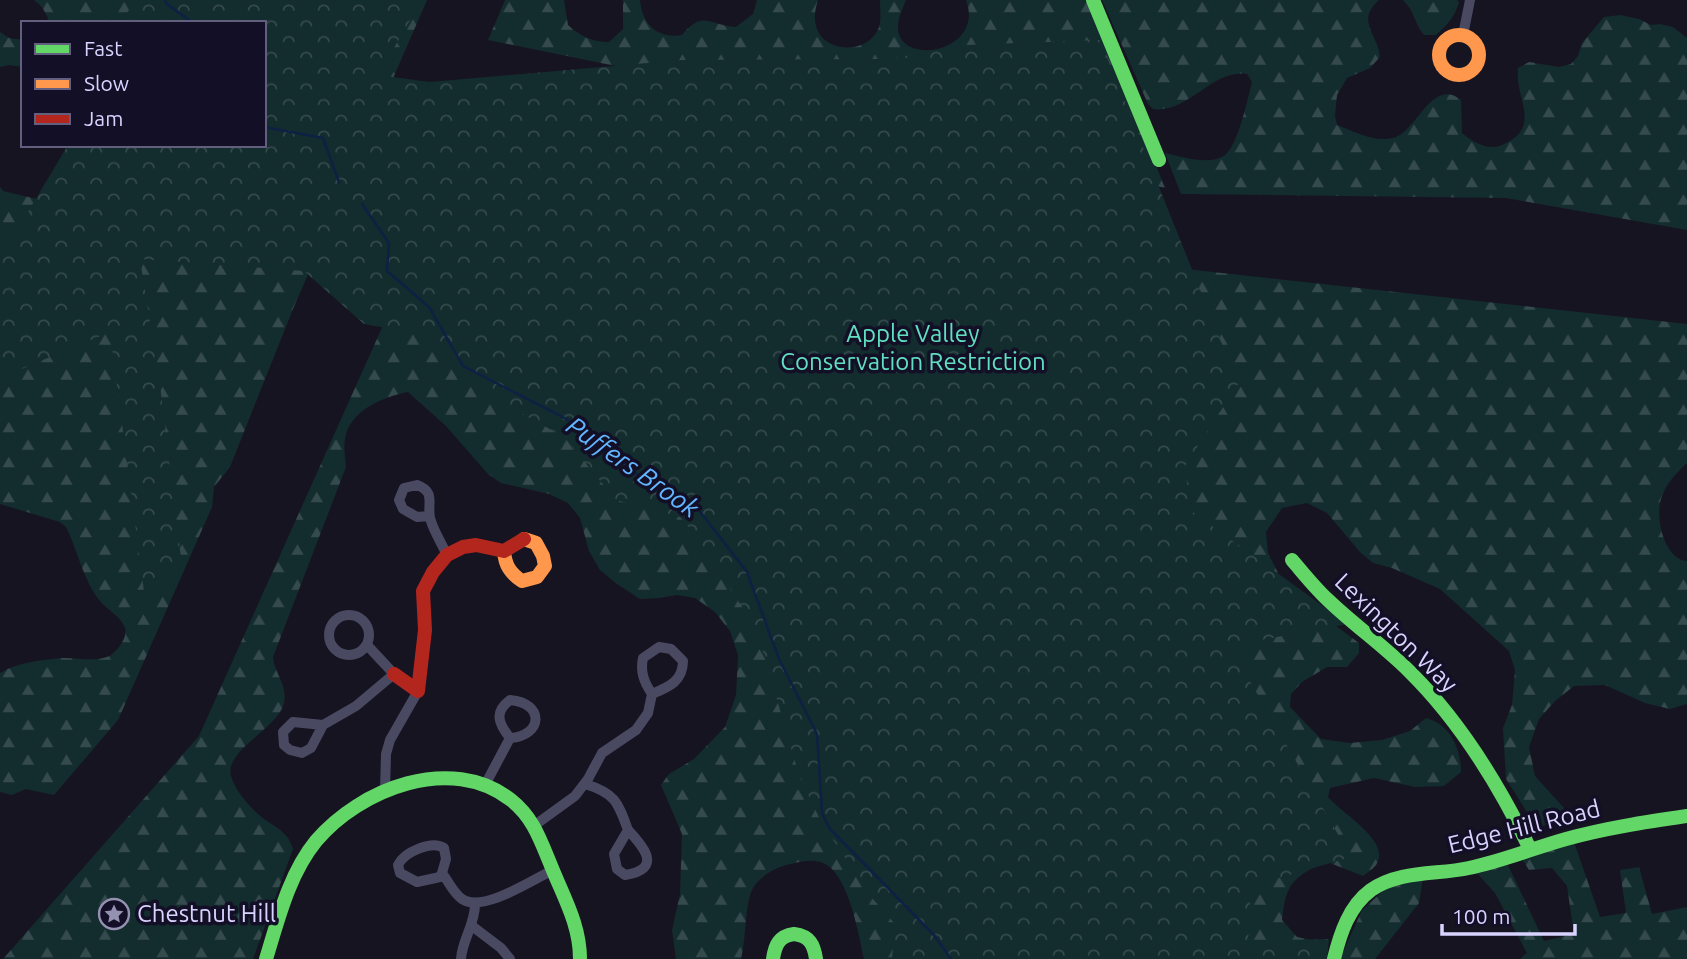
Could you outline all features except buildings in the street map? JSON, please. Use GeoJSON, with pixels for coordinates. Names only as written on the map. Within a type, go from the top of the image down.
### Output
{"type":"FeatureCollection","features":[{"type":"Feature","properties":{"kind":"street"},"geometry":{"type":"LineString","coordinates":[[1093,0],[1160,160]]}},
{"type":"Feature","properties":{"kind":"street"},"geometry":{"type":"LineString","coordinates":[[1463,35],[1470,0]]}},
{"type":"Feature","properties":{"kind":"street"},"geometry":{"type":"LineString","coordinates":[[429,516],[447,555]]}},
{"type":"Feature","properties":{"kind":"street"},"geometry":{"type":"LineString","coordinates":[[385,791],[386,754],[390,740],[418,691],[425,630],[423,591],[433,572],[447,555],[463,547],[476,545],[504,551]]}},
{"type":"Feature","properties":{"kind":"street","name":"Lexington Way"},"geometry":{"type":"LineString","coordinates":[[1292,560],[1324,596],[1418,680],[1462,730],[1498,785],[1530,849]]}},
{"type":"Feature","properties":{"kind":"street"},"geometry":{"type":"LineString","coordinates":[[350,615],[365,620],[369,633],[367,645],[360,652],[348,655],[337,651],[329,639],[330,628],[337,617],[350,615]]}},
{"type":"Feature","properties":{"kind":"street"},"geometry":{"type":"LineString","coordinates":[[367,645],[394,674],[418,691]]}},
{"type":"Feature","properties":{"kind":"street"},"geometry":{"type":"LineString","coordinates":[[535,825],[575,796],[602,753],[640,726],[648,713],[652,694],[641,667],[643,658],[659,647],[671,649],[684,661],[681,677],[669,687],[652,694]]}},
{"type":"Feature","properties":{"kind":"street"},"geometry":{"type":"LineString","coordinates":[[323,725],[356,706],[394,674]]}},
{"type":"Feature","properties":{"kind":"street"},"geometry":{"type":"LineString","coordinates":[[485,785],[510,738]]}},
{"type":"Feature","properties":{"kind":"street"},"geometry":{"type":"LineString","coordinates":[[266,959],[283,908],[314,843],[334,821],[385,791],[437,778],[463,778],[485,785],[519,808],[535,825],[577,928],[580,959]]}},
{"type":"Feature","properties":{"kind":"street"},"geometry":{"type":"LineString","coordinates":[[585,784],[600,788],[620,806],[628,830]]}},
{"type":"Feature","properties":{"kind":"street","name":"Edge Hill Road"},"geometry":{"type":"LineString","coordinates":[[1334,959],[1349,915],[1363,897],[1379,885],[1400,877],[1467,869],[1578,835],[1687,816]]}},
{"type":"Feature","properties":{"kind":"street"},"geometry":{"type":"LineString","coordinates":[[442,873],[439,877],[417,882],[400,873],[398,865],[402,858],[437,843],[444,848],[446,854],[442,873],[457,895],[475,904],[499,896],[553,870]]}},
{"type":"Feature","properties":{"kind":"street"},"geometry":{"type":"LineString","coordinates":[[461,959],[472,926],[475,904]]}},
{"type":"Feature","properties":{"kind":"street"},"geometry":{"type":"LineString","coordinates":[[472,926],[501,948],[510,959]]}},
{"type":"Feature","properties":{"kind":"street"},"geometry":{"type":"LineString","coordinates":[[773,959],[773,951],[779,939],[797,933],[813,943],[816,959]]}},
{"type":"Feature","properties":{"kind":"green space"},"geometry":{"type":"Polygon","coordinates":[[[34,0],[427,0],[293,309],[230,467],[214,487],[212,507],[118,720],[54,795],[26,789],[12,795],[0,792],[0,673],[15,666],[38,661],[106,657],[119,647],[126,632],[120,620],[94,593],[66,527],[60,522],[0,504],[0,187],[3,191],[41,200],[256,147],[266,147],[266,21],[47,21],[42,7],[34,0]]]}},
{"type":"Feature","properties":{"kind":"green space","name":"Apple Valley Conservation Restriction"},"geometry":{"type":"Polygon","coordinates":[[[135,0],[388,0],[418,7],[378,75],[429,82],[682,60],[888,59],[966,45],[1100,40],[1238,384],[1185,466],[1190,510],[1348,624],[1261,640],[1235,655],[1351,857],[1251,886],[1248,941],[1329,939],[1327,959],[892,959],[895,924],[865,890],[823,826],[799,775],[756,628],[692,531],[680,517],[616,500],[564,437],[519,412],[419,334],[364,324],[304,271],[140,259],[160,385],[181,558],[145,599],[110,332],[0,378],[0,254],[4,252],[67,147],[266,147],[266,21],[122,21],[135,0]]]}},
{"type":"Feature","properties":{"kind":"green space"},"geometry":{"type":"Polygon","coordinates":[[[505,0],[564,0],[568,25],[587,38],[609,42],[623,29],[623,0],[640,0],[644,16],[652,28],[673,36],[682,35],[702,21],[736,27],[753,14],[757,0],[818,0],[815,19],[819,33],[827,42],[839,47],[852,47],[865,43],[875,35],[880,23],[880,0],[906,0],[898,23],[901,39],[911,47],[924,50],[939,49],[953,43],[964,32],[969,18],[966,0],[1089,0],[1165,188],[738,91],[488,40],[505,0]]]}},
{"type":"Feature","properties":{"kind":"green space"},"geometry":{"type":"Polygon","coordinates":[[[1102,0],[1379,0],[1372,8],[1368,21],[1380,57],[1370,68],[1347,78],[1337,95],[1337,125],[1359,134],[1389,139],[1404,132],[1434,99],[1451,95],[1461,100],[1462,133],[1475,142],[1491,147],[1497,147],[1515,138],[1522,130],[1524,111],[1518,68],[1529,62],[1559,67],[1571,64],[1578,56],[1582,43],[1604,17],[1620,15],[1651,25],[1673,27],[1687,38],[1687,230],[1506,198],[1181,194],[1165,153],[1204,160],[1225,155],[1238,132],[1252,82],[1247,74],[1234,74],[1211,84],[1178,105],[1153,109],[1148,104],[1102,0]]]}},
{"type":"Feature","properties":{"kind":"green space"},"geometry":{"type":"Polygon","coordinates":[[[1403,0],[1459,2],[1453,16],[1436,35],[1424,35],[1403,0]]]}},
{"type":"Feature","properties":{"kind":"green space"},"geometry":{"type":"Polygon","coordinates":[[[0,32],[9,38],[21,40],[21,67],[0,67],[0,32]]]}},
{"type":"Feature","properties":{"kind":"green space","name":"Apple Valley Conservation Restriction"},"geometry":{"type":"Polygon","coordinates":[[[476,118],[1095,259],[1687,324],[1687,463],[1665,489],[1659,516],[1667,546],[1679,559],[1687,561],[1687,704],[1670,709],[1645,703],[1605,685],[1574,686],[1555,701],[1539,719],[1529,747],[1535,776],[1572,817],[1537,828],[1506,779],[1503,728],[1512,705],[1515,670],[1509,651],[1440,589],[1392,568],[1373,563],[1360,552],[1327,513],[1307,503],[1282,508],[1266,532],[1268,553],[1286,589],[1359,643],[1359,653],[1347,667],[1327,667],[1302,682],[1291,694],[1290,707],[1321,739],[1350,743],[1382,740],[1410,731],[1426,718],[1434,721],[1448,732],[1456,746],[1461,772],[1444,786],[1415,787],[1374,778],[1330,788],[1328,797],[1372,837],[1379,856],[1376,865],[1363,876],[1325,861],[1305,872],[1289,889],[1282,920],[1297,937],[1326,943],[1325,959],[864,959],[852,908],[841,882],[827,865],[809,861],[780,867],[768,873],[755,885],[748,904],[741,959],[676,959],[672,930],[680,894],[682,834],[661,785],[669,774],[694,759],[725,727],[736,695],[738,655],[730,631],[715,612],[695,598],[677,595],[640,599],[617,584],[600,570],[589,551],[580,518],[568,503],[549,494],[501,483],[488,474],[446,426],[408,392],[371,405],[350,425],[345,442],[346,467],[273,657],[283,685],[284,703],[280,713],[243,748],[231,766],[231,776],[240,794],[259,815],[285,835],[293,849],[253,959],[3,959],[199,736],[476,118]]]}},
{"type":"Feature","properties":{"kind":"green space"},"geometry":{"type":"Polygon","coordinates":[[[1574,842],[1600,917],[1626,913],[1620,870],[1639,867],[1652,914],[1687,907],[1687,959],[1520,959],[1527,953],[1495,893],[1476,872],[1506,861],[1544,941],[1574,934],[1567,886],[1552,868],[1529,870],[1521,857],[1574,842]]]}},
{"type":"Feature","properties":{"kind":"green space"},"geometry":{"type":"Polygon","coordinates":[[[1423,878],[1419,903],[1375,959],[1340,959],[1362,910],[1393,882],[1423,878]]]}},
{"type":"Feature","properties":{"kind":"waterway"},"geometry":{"type":"LineString","coordinates":[[165,0],[190,21]]}},
{"type":"Feature","properties":{"kind":"waterway"},"geometry":{"type":"LineString","coordinates":[[266,127],[323,138],[339,182]]}},
{"type":"Feature","properties":{"kind":"waterway","name":"Puffers Brook"},"geometry":{"type":"LineString","coordinates":[[362,204],[389,243],[387,271],[429,307],[463,366],[590,431],[649,485],[694,504],[747,572],[779,659],[817,734],[822,813],[830,829],[934,935],[951,959]]}},
{"type":"Feature","properties":{"kind":"traffic: fast"},"geometry":{"type":"LineString","coordinates":[[1093,0],[1159,160]]}},
{"type":"Feature","properties":{"kind":"traffic: fast"},"geometry":{"type":"LineString","coordinates":[[1292,560],[1323,595],[1399,662],[1445,711],[1492,778],[1530,849]]}},
{"type":"Feature","properties":{"kind":"traffic: fast"},"geometry":{"type":"LineString","coordinates":[[266,959],[291,883],[316,841],[335,822],[381,793],[407,783],[435,779],[461,779],[487,786],[511,800],[526,815],[540,840],[570,912],[580,959]]}},
{"type":"Feature","properties":{"kind":"traffic: fast"},"geometry":{"type":"LineString","coordinates":[[1334,959],[1351,912],[1371,890],[1394,879],[1481,865],[1566,839],[1687,816]]}},
{"type":"Feature","properties":{"kind":"traffic: fast"},"geometry":{"type":"LineString","coordinates":[[773,959],[779,942],[794,934],[810,942],[816,959]]}},
{"type":"Feature","properties":{"kind":"traffic: slow"},"geometry":{"type":"LineString","coordinates":[[1459,35],[1473,41],[1479,55],[1473,69],[1459,75],[1445,69],[1439,55],[1445,41],[1459,35]]}},
{"type":"Feature","properties":{"kind":"traffic: slow"},"geometry":{"type":"LineString","coordinates":[[504,551],[507,565],[518,578],[522,581],[537,577],[545,566],[543,556],[536,543],[524,539]]}},
{"type":"Feature","properties":{"kind":"traffic: jam"},"geometry":{"type":"LineString","coordinates":[[394,674],[418,691],[425,630],[423,591],[433,572],[447,555],[463,547],[476,545],[504,551],[524,539]]}},
{"type":"Feature","properties":{"kind":"place","name":"Chestnut Hill"},"geometry":{"type":"Point","coordinates":[114,914]}}]}
